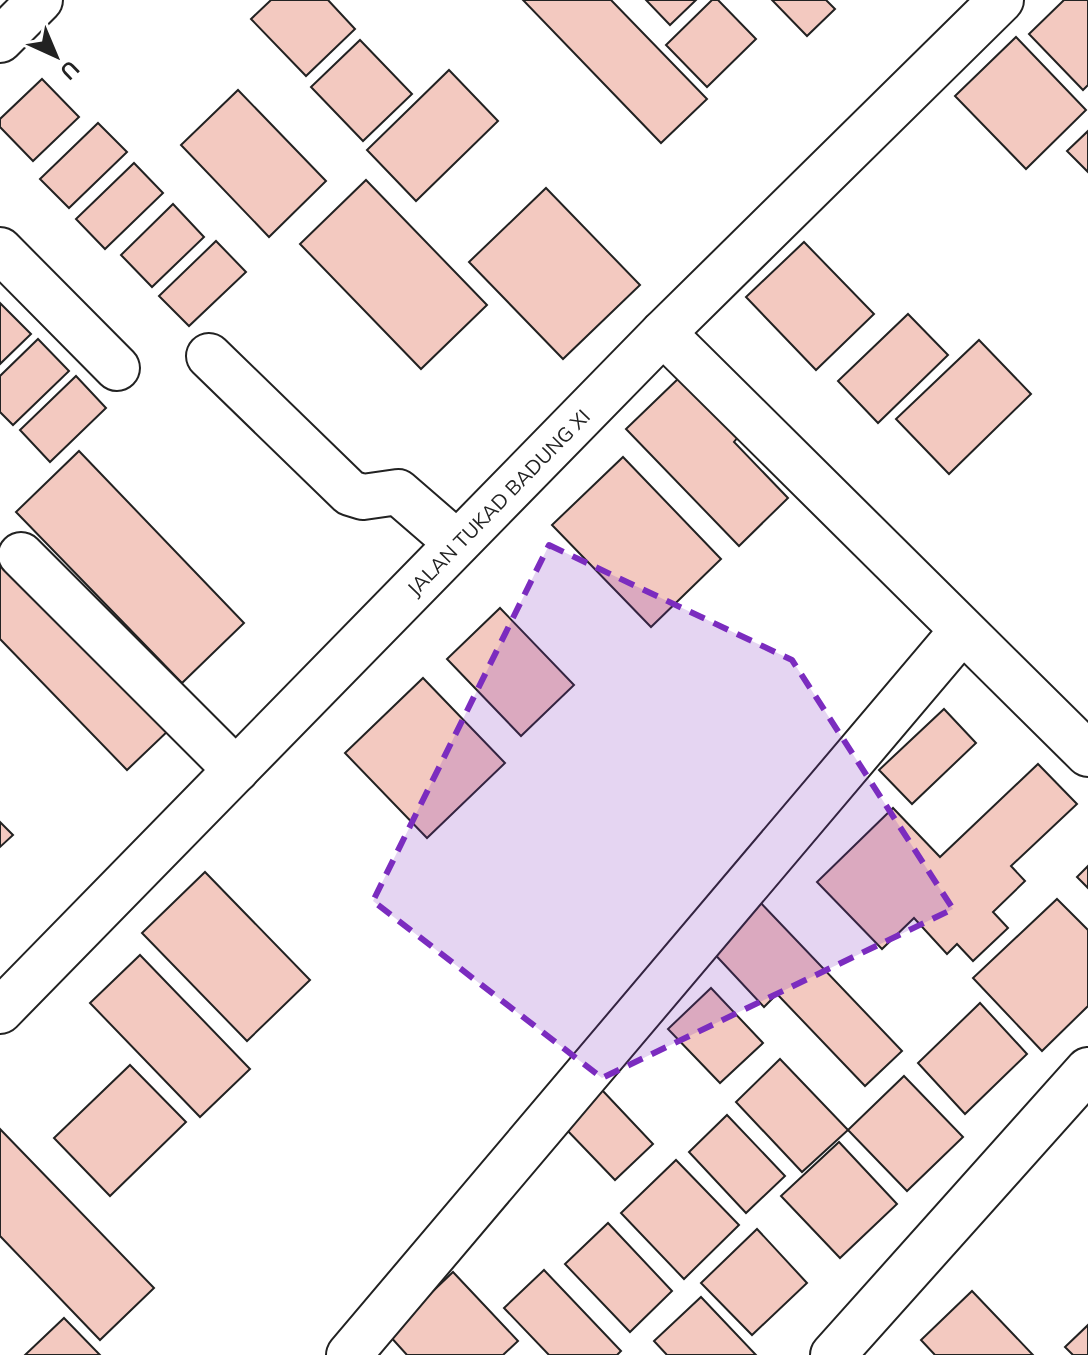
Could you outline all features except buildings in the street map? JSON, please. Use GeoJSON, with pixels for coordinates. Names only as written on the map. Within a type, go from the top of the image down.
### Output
{"type":"FeatureCollection","features":[{"type":"Feature","properties":{"kind":"street"},"geometry":{"type":"LineString","coordinates":[[0,40],[40,0]]}},
{"type":"Feature","properties":{"kind":"street","name":"JALAN TUKAD BADUNG XI"},"geometry":{"type":"LineString","coordinates":[[0,1011],[663,333],[1001,0]]}},
{"type":"Feature","properties":{"kind":"street"},"geometry":{"type":"LineString","coordinates":[[0,250],[117,368]]}},
{"type":"Feature","properties":{"kind":"street"},"geometry":{"type":"LineString","coordinates":[[663,333],[961,632],[1088,754]]}},
{"type":"Feature","properties":{"kind":"street"},"geometry":{"type":"LineString","coordinates":[[209,356],[350,493],[363,497],[398,492],[457,543]]}},
{"type":"Feature","properties":{"kind":"street"},"geometry":{"type":"LineString","coordinates":[[21,555],[236,770]]}},
{"type":"Feature","properties":{"kind":"street"},"geometry":{"type":"LineString","coordinates":[[349,1355],[961,632]]}},
{"type":"Feature","properties":{"kind":"street"},"geometry":{"type":"LineString","coordinates":[[833,1355],[1088,1070]]}},
{"type":"Feature","properties":{"kind":"highlighted area"},"geometry":{"type":"Polygon","coordinates":[[[549,545],[792,660],[953,909],[602,1078],[373,901],[549,545]]]}}]}
